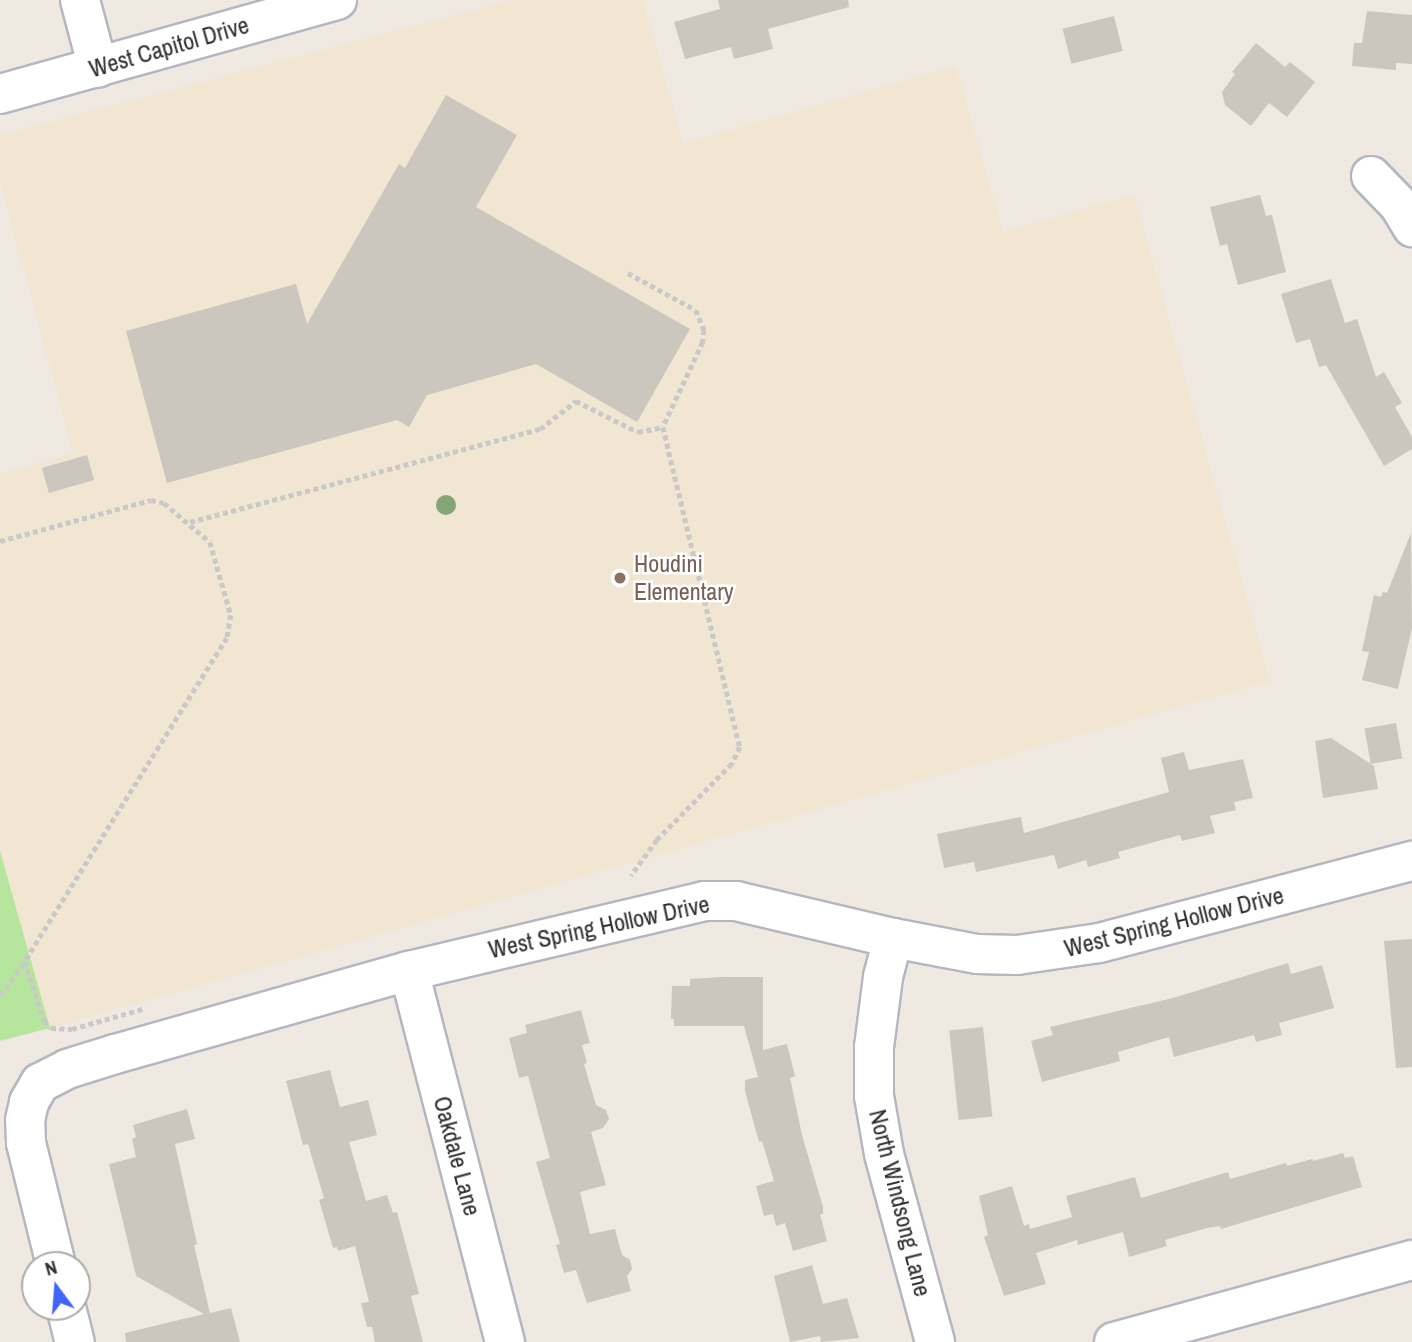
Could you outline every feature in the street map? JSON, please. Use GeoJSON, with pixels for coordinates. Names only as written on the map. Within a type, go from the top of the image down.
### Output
{"type":"FeatureCollection","features":[{"type":"Feature","properties":{"kind":"street"},"geometry":{"type":"LineString","coordinates":[[80,0],[98,68]]}},
{"type":"Feature","properties":{"kind":"street","name":"West Capitol Drive"},"geometry":{"type":"LineString","coordinates":[[0,94],[337,0]]}},
{"type":"Feature","properties":{"kind":"street"},"geometry":{"type":"LineString","coordinates":[[1371,176],[1399,205],[1412,227]]}},
{"type":"Feature","properties":{"kind":"street","name":"West Spring Hollow Drive"},"geometry":{"type":"LineString","coordinates":[[53,1251],[26,1143],[25,1120],[40,1083],[67,1069],[115,1054],[409,971],[704,901],[736,901],[892,938],[977,954],[1017,955],[1099,943],[1412,861]]}},
{"type":"Feature","properties":{"kind":"street","name":"North Windsong Lane"},"geometry":{"type":"LineString","coordinates":[[892,938],[883,978],[874,1047],[874,1096],[884,1154],[934,1342]]}},
{"type":"Feature","properties":{"kind":"street","name":"Oakdale Lane"},"geometry":{"type":"LineString","coordinates":[[409,971],[505,1342]]}},
{"type":"Feature","properties":{"kind":"street"},"geometry":{"type":"LineString","coordinates":[[1114,1342],[1412,1260]]}},
{"type":"Feature","properties":{"kind":"street"},"geometry":{"type":"LineString","coordinates":[[70,1321],[75,1342]]}},
{"type":"Feature","properties":{"kind":"path"},"geometry":{"type":"LineString","coordinates":[[628,273],[696,310],[704,330],[703,342],[663,427],[740,747],[732,764],[657,840],[631,876]]}},
{"type":"Feature","properties":{"kind":"path"},"geometry":{"type":"LineString","coordinates":[[190,522],[540,429],[576,401],[638,432],[663,427]]}},
{"type":"Feature","properties":{"kind":"path"},"geometry":{"type":"LineString","coordinates":[[0,541],[151,500],[164,503],[190,522],[209,542],[231,615],[227,638],[25,961],[0,995]]}},
{"type":"Feature","properties":{"kind":"path"},"geometry":{"type":"LineString","coordinates":[[25,961],[44,1021],[51,1028],[72,1029],[145,1008]]}},
{"type":"Feature","properties":{"kind":"shaded area","name":"Houdini Elementary"},"geometry":{"type":"Polygon","coordinates":[[[512,0],[643,0],[683,143],[956,66],[1003,232],[1134,195],[1270,681],[50,1028],[0,850],[0,474],[73,453],[0,181],[0,135],[512,0]]]}},
{"type":"Feature","properties":{"kind":"green space"},"geometry":{"type":"Polygon","coordinates":[[[0,851],[50,1028],[0,1041],[0,851]]]}},
{"type":"Feature","properties":{"kind":"building"},"geometry":{"type":"Polygon","coordinates":[[[718,0],[848,0],[849,7],[768,29],[773,49],[734,59],[731,47],[685,59],[674,22],[720,9],[718,0]]]}},
{"type":"Feature","properties":{"kind":"building"},"geometry":{"type":"Polygon","coordinates":[[[1367,11],[1412,15],[1412,64],[1396,63],[1396,70],[1352,66],[1354,43],[1362,43],[1367,11]]]}},
{"type":"Feature","properties":{"kind":"building"},"geometry":{"type":"Polygon","coordinates":[[[1114,16],[1123,51],[1071,64],[1063,29],[1114,16]]]}},
{"type":"Feature","properties":{"kind":"building"},"geometry":{"type":"Polygon","coordinates":[[[1256,43],[1285,67],[1290,62],[1315,82],[1287,117],[1269,103],[1251,126],[1225,105],[1222,92],[1235,74],[1232,72],[1256,43]]]}},
{"type":"Feature","properties":{"kind":"building"},"geometry":{"type":"Polygon","coordinates":[[[446,95],[517,135],[476,207],[690,329],[637,422],[536,364],[427,395],[409,427],[397,420],[167,483],[126,331],[296,284],[307,324],[399,164],[405,168],[446,95]]]}},
{"type":"Feature","properties":{"kind":"building"},"geometry":{"type":"Polygon","coordinates":[[[1260,195],[1266,216],[1272,215],[1286,272],[1238,285],[1227,244],[1220,246],[1210,207],[1260,195]]]}},
{"type":"Feature","properties":{"kind":"building"},"geometry":{"type":"Polygon","coordinates":[[[1331,279],[1345,323],[1357,319],[1376,377],[1384,372],[1402,403],[1395,407],[1412,437],[1412,449],[1384,466],[1326,365],[1319,367],[1310,339],[1296,343],[1281,294],[1331,279]]]}},
{"type":"Feature","properties":{"kind":"building"},"geometry":{"type":"Polygon","coordinates":[[[87,455],[94,480],[49,493],[42,468],[87,455]]]}},
{"type":"Feature","properties":{"kind":"building"},"geometry":{"type":"Polygon","coordinates":[[[1411,533],[1412,628],[1398,689],[1362,680],[1369,652],[1362,651],[1374,595],[1381,597],[1383,592],[1387,593],[1411,533]]]}},
{"type":"Feature","properties":{"kind":"building"},"geometry":{"type":"Polygon","coordinates":[[[1396,723],[1402,758],[1371,764],[1364,729],[1396,723]]]}},
{"type":"Feature","properties":{"kind":"building"},"geometry":{"type":"Polygon","coordinates":[[[1331,738],[1374,766],[1378,789],[1323,798],[1315,741],[1331,738]]]}},
{"type":"Feature","properties":{"kind":"building"},"geometry":{"type":"Polygon","coordinates":[[[1184,752],[1189,770],[1243,759],[1253,798],[1234,802],[1236,810],[1210,816],[1215,833],[1182,841],[1180,835],[1118,852],[1120,858],[1088,867],[1086,860],[1058,869],[1054,855],[976,872],[974,862],[944,868],[937,834],[1021,817],[1024,833],[1169,792],[1161,758],[1184,752]]]}},
{"type":"Feature","properties":{"kind":"building"},"geometry":{"type":"Polygon","coordinates":[[[1412,939],[1412,1067],[1396,1068],[1384,941],[1412,939]]]}},
{"type":"Feature","properties":{"kind":"building"},"geometry":{"type":"Polygon","coordinates":[[[1288,963],[1291,974],[1322,965],[1334,1008],[1279,1023],[1282,1035],[1256,1042],[1254,1035],[1174,1057],[1169,1037],[1118,1052],[1120,1061],[1042,1082],[1031,1041],[1053,1035],[1050,1027],[1173,998],[1288,963]]]}},
{"type":"Feature","properties":{"kind":"building"},"geometry":{"type":"Polygon","coordinates":[[[763,977],[763,1050],[787,1044],[795,1076],[790,1078],[802,1135],[823,1207],[823,1214],[820,1214],[827,1241],[793,1251],[785,1223],[776,1226],[773,1214],[764,1216],[756,1186],[774,1181],[762,1141],[759,1142],[745,1091],[745,1080],[758,1077],[744,1026],[674,1026],[674,1019],[671,1019],[672,986],[690,986],[690,979],[763,977]]]}},
{"type":"Feature","properties":{"kind":"building"},"geometry":{"type":"Polygon","coordinates":[[[581,1010],[590,1043],[582,1045],[587,1063],[584,1064],[596,1105],[606,1110],[609,1119],[603,1128],[591,1132],[606,1185],[580,1192],[590,1234],[615,1229],[622,1255],[630,1260],[632,1269],[627,1276],[631,1291],[587,1303],[576,1270],[564,1273],[556,1245],[560,1244],[536,1162],[550,1158],[528,1076],[519,1078],[509,1038],[527,1033],[525,1025],[581,1010]]]}},
{"type":"Feature","properties":{"kind":"building"},"geometry":{"type":"Polygon","coordinates":[[[983,1027],[992,1117],[959,1120],[949,1031],[983,1027]]]}},
{"type":"Feature","properties":{"kind":"building"},"geometry":{"type":"Polygon","coordinates":[[[330,1070],[340,1107],[368,1100],[377,1135],[349,1142],[366,1201],[387,1195],[393,1213],[397,1212],[419,1294],[411,1296],[423,1342],[375,1342],[372,1327],[367,1327],[361,1303],[369,1302],[355,1246],[338,1251],[337,1247],[333,1248],[319,1200],[324,1198],[308,1144],[303,1145],[286,1081],[330,1070]]]}},
{"type":"Feature","properties":{"kind":"building"},"geometry":{"type":"Polygon","coordinates":[[[187,1109],[195,1139],[175,1144],[197,1244],[194,1245],[210,1313],[231,1308],[240,1342],[126,1342],[125,1333],[204,1314],[136,1276],[109,1164],[136,1157],[132,1139],[136,1137],[133,1125],[187,1109]]]}},
{"type":"Feature","properties":{"kind":"building"},"geometry":{"type":"Polygon","coordinates":[[[1343,1153],[1345,1158],[1353,1156],[1362,1187],[1221,1229],[1220,1226],[1207,1228],[1165,1240],[1167,1246],[1129,1257],[1123,1232],[1078,1245],[1077,1240],[1036,1253],[1046,1284],[1004,1296],[984,1237],[988,1235],[979,1196],[1012,1186],[1024,1226],[1029,1224],[1030,1229],[1072,1217],[1066,1196],[1135,1177],[1141,1198],[1228,1172],[1230,1179],[1286,1163],[1287,1166],[1343,1153]]]}},
{"type":"Feature","properties":{"kind":"building"},"geometry":{"type":"Polygon","coordinates":[[[812,1265],[823,1304],[847,1298],[859,1338],[821,1342],[820,1336],[790,1342],[774,1276],[812,1265]]]}},
{"type":"Feature","properties":{"kind":"place","name":"Houdini Elementary"},"geometry":{"type":"Point","coordinates":[620,578]}}]}
